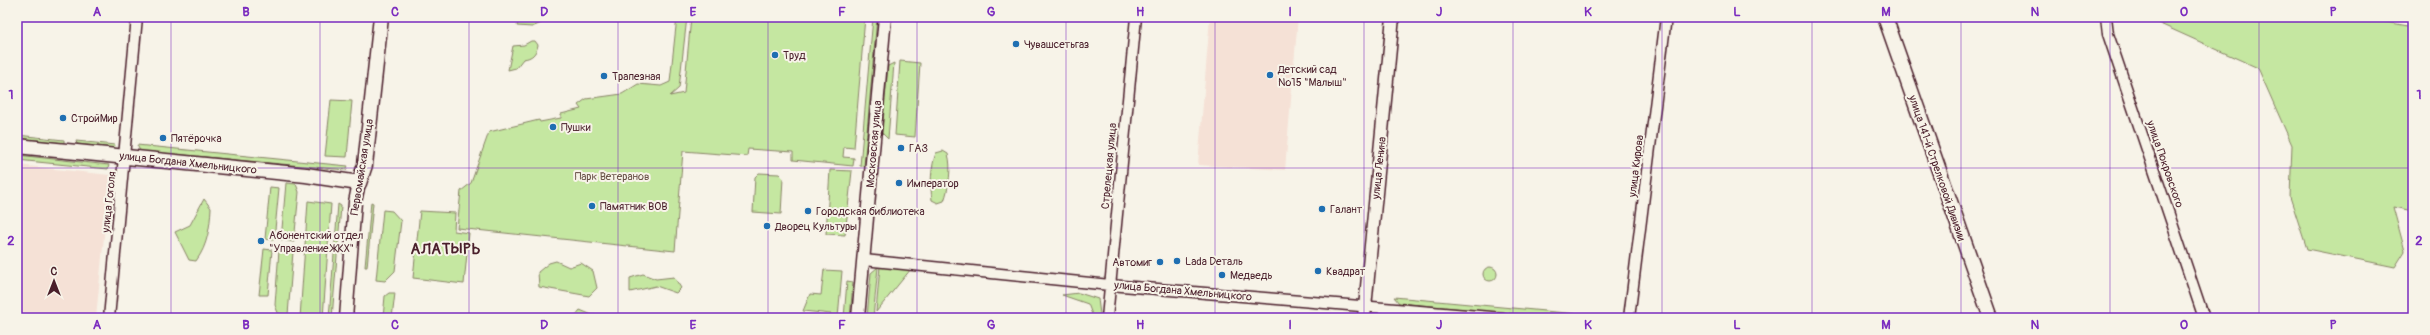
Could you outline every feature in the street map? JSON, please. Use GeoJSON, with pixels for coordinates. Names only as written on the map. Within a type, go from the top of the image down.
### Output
{"type":"FeatureCollection","features":[{"type":"Feature","properties":{"kind":"main road","name":"Первомайская улица"},"geometry":{"type":"LineString","coordinates":[[359,183],[366,157],[381,17]]}},
{"type":"Feature","properties":{"kind":"main road","name":"улица 141-й Стрелковой Дивизии"},"geometry":{"type":"LineString","coordinates":[[1885,17],[1991,318]]}},
{"type":"Feature","properties":{"kind":"main road","name":"улица Богдана Хмельницкого"},"geometry":{"type":"LineString","coordinates":[[17,146],[306,175],[359,183]]}},
{"type":"Feature","properties":{"kind":"street","name":"улица Гоголя"},"geometry":{"type":"LineString","coordinates":[[109,318],[126,157],[137,17]]}},
{"type":"Feature","properties":{"kind":"street","name":"Московская улица"},"geometry":{"type":"LineString","coordinates":[[858,318],[885,17]]}},
{"type":"Feature","properties":{"kind":"street","name":"Стрелецкая улица"},"geometry":{"type":"LineString","coordinates":[[1107,318],[1136,17]]}},
{"type":"Feature","properties":{"kind":"street","name":"улица Ленина"},"geometry":{"type":"LineString","coordinates":[[1365,312],[1393,17]]}},
{"type":"Feature","properties":{"kind":"street","name":"улица Кирова"},"geometry":{"type":"LineString","coordinates":[[1629,318],[1666,17]]}},
{"type":"Feature","properties":{"kind":"street","name":"улица Покровского"},"geometry":{"type":"LineString","coordinates":[[2106,17],[2108,34],[2204,318]]}},
{"type":"Feature","properties":{"kind":"street","name":"Первомайская улица"},"geometry":{"type":"LineString","coordinates":[[346,318],[359,183]]}},
{"type":"Feature","properties":{"kind":"street","name":"улица Богдана Хмельницкого"},"geometry":{"type":"LineString","coordinates":[[864,260],[1365,312],[1503,318]]}},
{"type":"Feature","properties":{"kind":"shaded area"},"geometry":{"type":"Polygon","coordinates":[[[1210,17],[1298,17],[1285,170],[1198,165],[1210,17]]]}},
{"type":"Feature","properties":{"kind":"shaded area"},"geometry":{"type":"Polygon","coordinates":[[[17,165],[110,175],[96,318],[17,318],[17,165]]]}},
{"type":"Feature","properties":{"kind":"green space"},"geometry":{"type":"Polygon","coordinates":[[[519,17],[555,17],[532,27],[517,26],[519,17]]]}},
{"type":"Feature","properties":{"kind":"green space","name":"Парк Ветеранов"},"geometry":{"type":"Polygon","coordinates":[[[677,17],[687,17],[679,88],[670,96],[684,93],[691,17],[865,17],[854,148],[844,147],[843,157],[854,158],[853,166],[793,160],[793,152],[748,149],[747,156],[683,151],[675,251],[457,228],[461,191],[471,183],[489,132],[539,120],[540,122],[561,118],[561,114],[581,109],[578,105],[586,99],[622,94],[638,84],[661,86],[670,82],[677,17]]]}},
{"type":"Feature","properties":{"kind":"green space"},"geometry":{"type":"Polygon","coordinates":[[[873,17],[877,17],[864,166],[860,166],[873,17]]]}},
{"type":"Feature","properties":{"kind":"green space"},"geometry":{"type":"Polygon","coordinates":[[[2157,17],[2360,17],[2413,27],[2413,211],[2393,207],[2405,251],[2395,267],[2307,249],[2290,197],[2292,145],[2258,68],[2158,23],[2157,17]]]}},
{"type":"Feature","properties":{"kind":"green space"},"geometry":{"type":"Polygon","coordinates":[[[531,41],[535,41],[538,45],[535,53],[529,58],[523,59],[516,68],[508,70],[513,46],[524,45],[531,41]]]}},
{"type":"Feature","properties":{"kind":"green space"},"geometry":{"type":"Polygon","coordinates":[[[900,61],[920,63],[915,137],[895,135],[900,61]]]}},
{"type":"Feature","properties":{"kind":"green space"},"geometry":{"type":"Polygon","coordinates":[[[894,63],[888,139],[882,133],[888,66],[894,63]]]}},
{"type":"Feature","properties":{"kind":"green space"},"geometry":{"type":"Polygon","coordinates":[[[331,100],[352,101],[347,157],[325,156],[331,100]]]}},
{"type":"Feature","properties":{"kind":"green space"},"geometry":{"type":"Polygon","coordinates":[[[17,135],[64,140],[64,143],[17,138],[17,135]]]}},
{"type":"Feature","properties":{"kind":"green space"},"geometry":{"type":"Polygon","coordinates":[[[76,141],[115,145],[114,148],[77,144],[76,141]]]}},
{"type":"Feature","properties":{"kind":"green space"},"geometry":{"type":"Polygon","coordinates":[[[137,145],[348,166],[346,170],[140,151],[137,145]]]}},
{"type":"Feature","properties":{"kind":"green space"},"geometry":{"type":"Polygon","coordinates":[[[943,151],[948,154],[950,165],[949,178],[944,201],[938,203],[932,200],[931,176],[936,153],[943,151]]]}},
{"type":"Feature","properties":{"kind":"green space"},"geometry":{"type":"Polygon","coordinates":[[[17,155],[109,165],[108,169],[17,160],[17,155]]]}},
{"type":"Feature","properties":{"kind":"green space"},"geometry":{"type":"Polygon","coordinates":[[[830,170],[852,171],[845,235],[826,234],[830,170]]]}},
{"type":"Feature","properties":{"kind":"green space"},"geometry":{"type":"Polygon","coordinates":[[[759,173],[779,174],[783,178],[781,214],[753,212],[755,177],[759,173]]]}},
{"type":"Feature","properties":{"kind":"green space"},"geometry":{"type":"Polygon","coordinates":[[[286,183],[296,184],[299,192],[294,242],[281,240],[286,183]]]}},
{"type":"Feature","properties":{"kind":"green space"},"geometry":{"type":"Polygon","coordinates":[[[270,187],[279,188],[274,240],[265,239],[270,187]]]}},
{"type":"Feature","properties":{"kind":"green space"},"geometry":{"type":"Polygon","coordinates":[[[204,199],[211,208],[208,235],[196,261],[189,260],[175,232],[190,225],[204,199]]]}},
{"type":"Feature","properties":{"kind":"green space"},"geometry":{"type":"Polygon","coordinates":[[[308,201],[331,204],[323,318],[300,318],[308,201]]]}},
{"type":"Feature","properties":{"kind":"green space"},"geometry":{"type":"Polygon","coordinates":[[[371,202],[373,203],[367,267],[365,267],[371,202]]]}},
{"type":"Feature","properties":{"kind":"green space"},"geometry":{"type":"Polygon","coordinates":[[[338,204],[341,206],[332,318],[329,318],[338,204]]]}},
{"type":"Feature","properties":{"kind":"green space"},"geometry":{"type":"Polygon","coordinates":[[[383,210],[392,211],[401,221],[395,271],[385,281],[376,280],[383,210]]]}},
{"type":"Feature","properties":{"kind":"green space"},"geometry":{"type":"Polygon","coordinates":[[[420,211],[455,213],[454,231],[469,233],[464,284],[413,278],[420,211]]]}},
{"type":"Feature","properties":{"kind":"green space"},"geometry":{"type":"Polygon","coordinates":[[[264,249],[272,250],[268,295],[259,295],[264,249]]]}},
{"type":"Feature","properties":{"kind":"green space"},"geometry":{"type":"Polygon","coordinates":[[[279,250],[293,252],[288,315],[278,313],[275,305],[279,250]]]}},
{"type":"Feature","properties":{"kind":"green space"},"geometry":{"type":"Polygon","coordinates":[[[556,261],[569,267],[581,263],[593,271],[597,288],[589,296],[539,287],[538,272],[549,263],[556,261]]]}},
{"type":"Feature","properties":{"kind":"green space"},"geometry":{"type":"Polygon","coordinates":[[[880,266],[911,269],[876,312],[880,266]]]}},
{"type":"Feature","properties":{"kind":"green space"},"geometry":{"type":"Polygon","coordinates":[[[878,267],[873,318],[867,318],[871,273],[878,267]]]}},
{"type":"Feature","properties":{"kind":"green space"},"geometry":{"type":"Polygon","coordinates":[[[1487,267],[1493,267],[1497,271],[1497,277],[1493,281],[1487,281],[1483,277],[1483,271],[1487,267]]]}},
{"type":"Feature","properties":{"kind":"green space"},"geometry":{"type":"Polygon","coordinates":[[[824,270],[842,271],[838,318],[831,318],[831,314],[803,311],[810,294],[821,295],[824,270]]]}},
{"type":"Feature","properties":{"kind":"green space"},"geometry":{"type":"Polygon","coordinates":[[[643,274],[656,279],[674,277],[681,288],[676,293],[656,286],[630,292],[630,278],[643,274]]]}},
{"type":"Feature","properties":{"kind":"green space"},"geometry":{"type":"Polygon","coordinates":[[[847,281],[853,282],[850,318],[844,318],[847,281]]]}},
{"type":"Feature","properties":{"kind":"green space"},"geometry":{"type":"Polygon","coordinates":[[[389,293],[395,293],[392,318],[383,318],[385,296],[389,293]]]}},
{"type":"Feature","properties":{"kind":"green space"},"geometry":{"type":"Polygon","coordinates":[[[1079,293],[1098,299],[1100,314],[1093,317],[1088,304],[1062,295],[1079,293]]]}},
{"type":"Feature","properties":{"kind":"green space"},"geometry":{"type":"Polygon","coordinates":[[[1394,297],[1620,318],[1562,318],[1399,303],[1394,297]]]}},
{"type":"Feature","properties":{"kind":"green space"},"geometry":{"type":"Polygon","coordinates":[[[580,310],[592,315],[608,316],[610,318],[576,318],[575,316],[580,310]]]}},
{"type":"Feature","properties":{"kind":"place","name":"Чувашсетьгаз"},"geometry":{"type":"Point","coordinates":[1016,44]}},
{"type":"Feature","properties":{"kind":"place","name":"Труд"},"geometry":{"type":"Point","coordinates":[775,55]}},
{"type":"Feature","properties":{"kind":"place","name":"Детский сад №15 \"Малыш\""},"geometry":{"type":"Point","coordinates":[1270,75]}},
{"type":"Feature","properties":{"kind":"place","name":"Трапезная"},"geometry":{"type":"Point","coordinates":[604,76]}},
{"type":"Feature","properties":{"kind":"place","name":"СтройМир"},"geometry":{"type":"Point","coordinates":[63,118]}},
{"type":"Feature","properties":{"kind":"place","name":"Пушки"},"geometry":{"type":"Point","coordinates":[553,127]}},
{"type":"Feature","properties":{"kind":"place","name":"Пятёрочка"},"geometry":{"type":"Point","coordinates":[163,138]}},
{"type":"Feature","properties":{"kind":"place","name":"ГАЗ"},"geometry":{"type":"Point","coordinates":[901,148]}},
{"type":"Feature","properties":{"kind":"place","name":"Император"},"geometry":{"type":"Point","coordinates":[899,183]}},
{"type":"Feature","properties":{"kind":"place","name":"Памятник ВОВ"},"geometry":{"type":"Point","coordinates":[592,206]}},
{"type":"Feature","properties":{"kind":"place","name":"Галант"},"geometry":{"type":"Point","coordinates":[1322,209]}},
{"type":"Feature","properties":{"kind":"place","name":"Городская библиотека"},"geometry":{"type":"Point","coordinates":[808,211]}},
{"type":"Feature","properties":{"kind":"place","name":"Дворец Культуры"},"geometry":{"type":"Point","coordinates":[767,226]}},
{"type":"Feature","properties":{"kind":"place","name":"Абонентский отдел \"Управление ЖКХ\""},"geometry":{"type":"Point","coordinates":[261,241]}},
{"type":"Feature","properties":{"kind":"place","name":"Lada Dеталь"},"geometry":{"type":"Point","coordinates":[1177,261]}},
{"type":"Feature","properties":{"kind":"place","name":"Автомиг"},"geometry":{"type":"Point","coordinates":[1160,262]}},
{"type":"Feature","properties":{"kind":"place","name":"Квадрат"},"geometry":{"type":"Point","coordinates":[1318,271]}},
{"type":"Feature","properties":{"kind":"place","name":"Медведь"},"geometry":{"type":"Point","coordinates":[1222,275]}},
{"type":"Feature","properties":{"kind":"district","name":"АЛАТЫРЬ"},"geometry":{"type":"Point","coordinates":[446,249]}}]}
